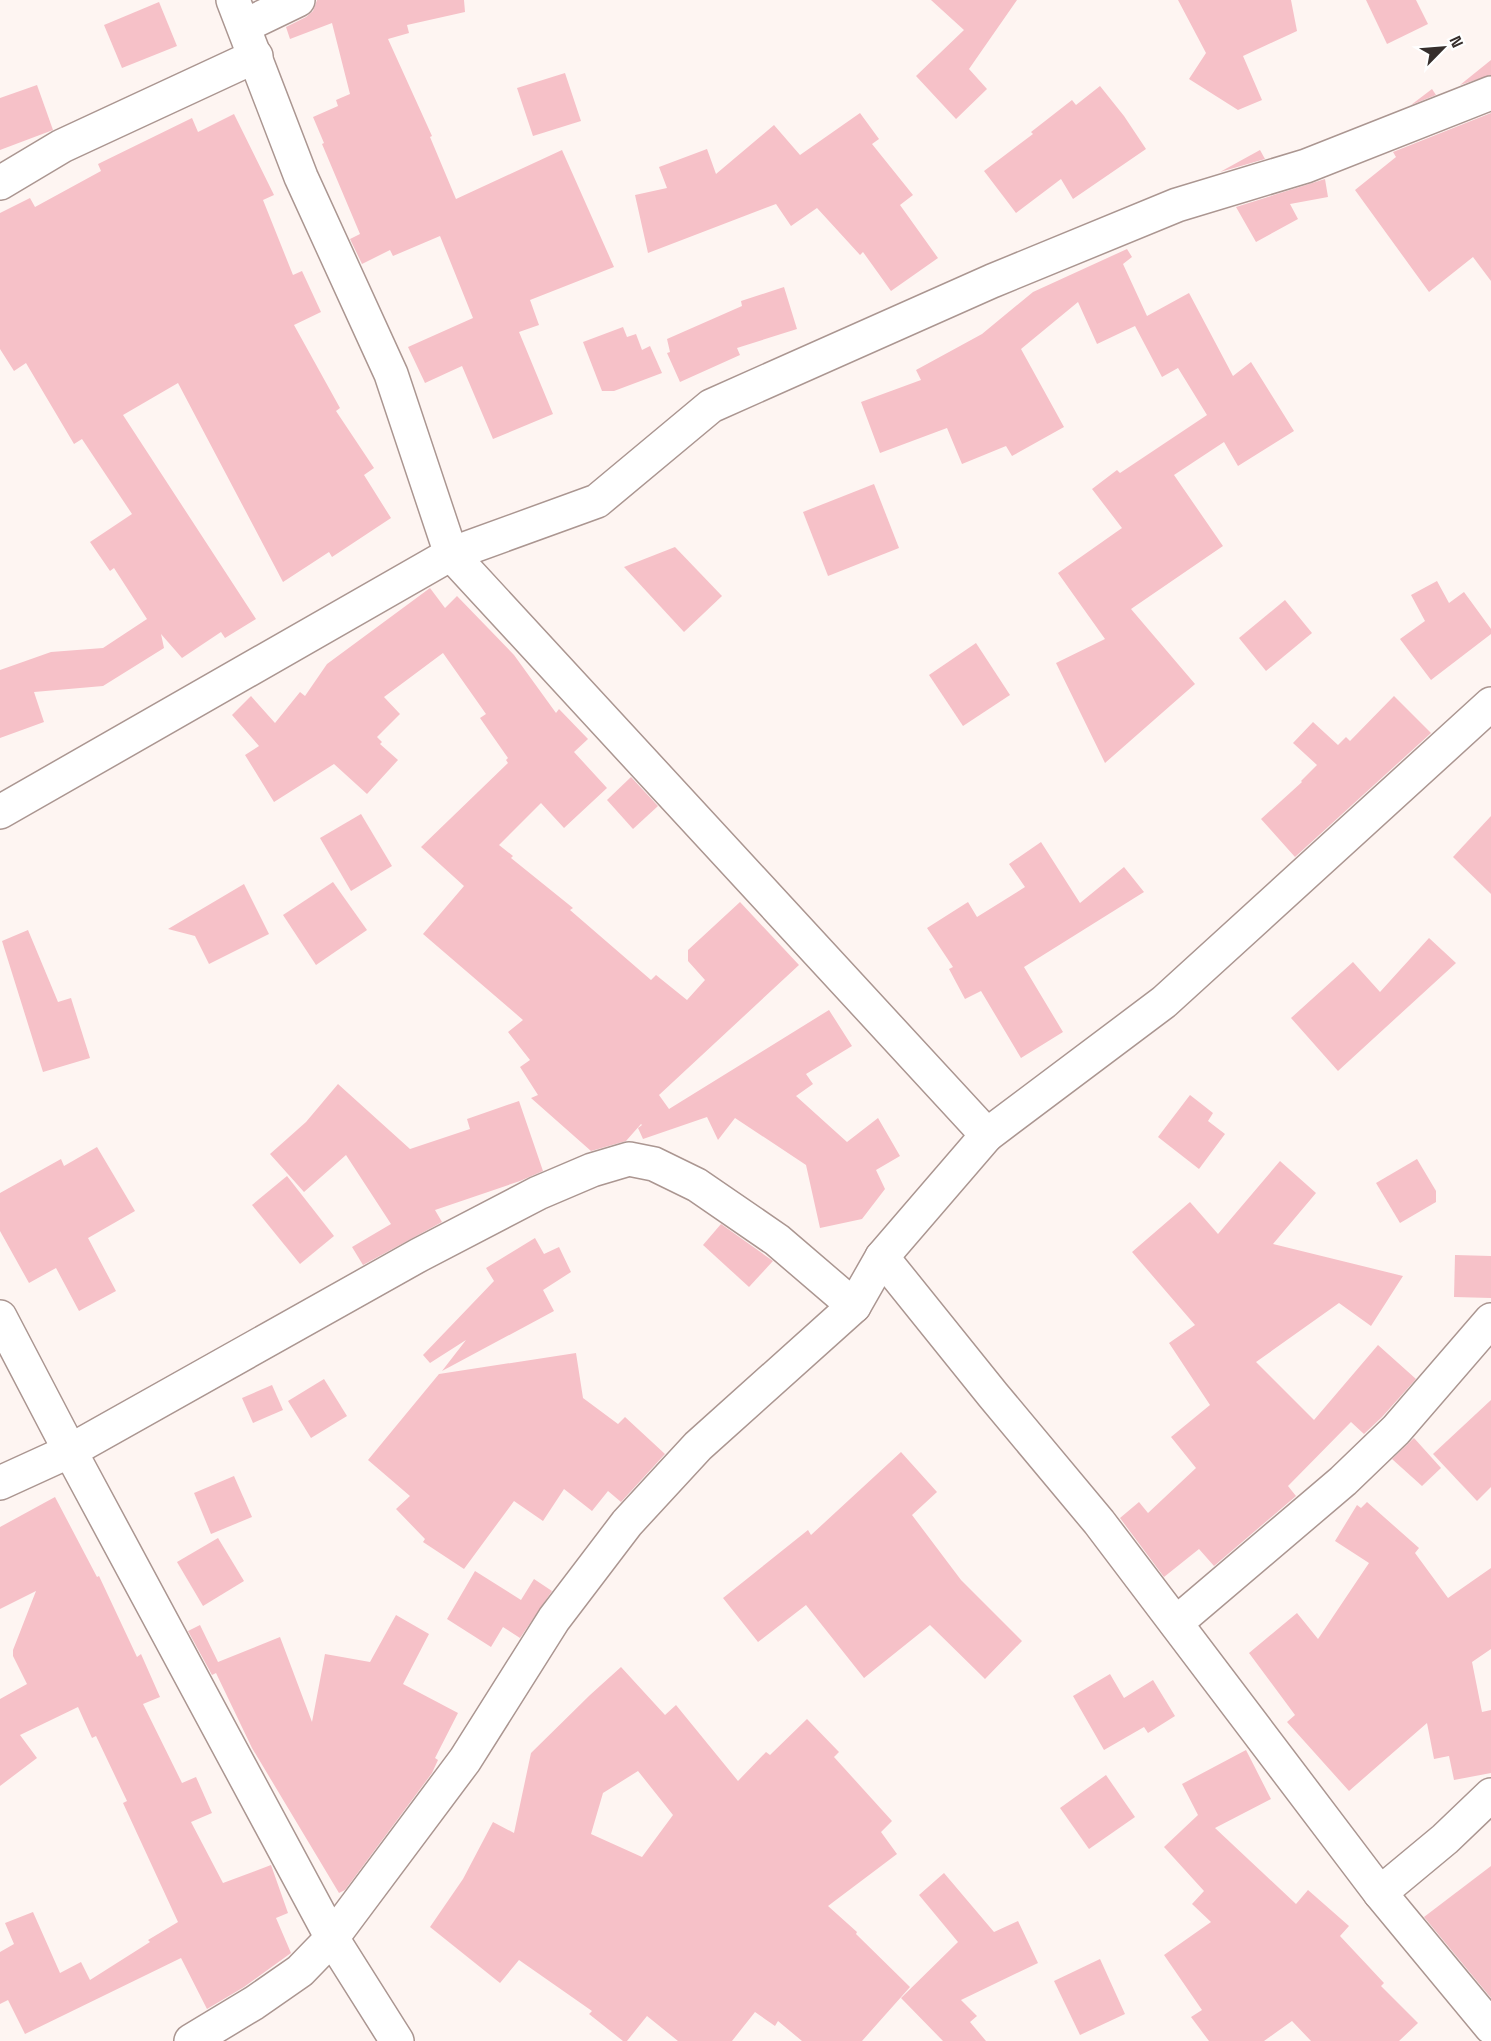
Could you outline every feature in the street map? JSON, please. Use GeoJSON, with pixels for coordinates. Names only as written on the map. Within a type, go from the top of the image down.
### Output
{"type":"FeatureCollection","features":[{"type":"Feature","properties":{"kind":"street"},"geometry":{"type":"LineString","coordinates":[[298,0],[238,13],[301,177],[391,374],[451,555],[987,1135]]}},
{"type":"Feature","properties":{"kind":"street"},"geometry":{"type":"LineString","coordinates":[[0,183],[62,146],[256,56]]}},
{"type":"Feature","properties":{"kind":"street"},"geometry":{"type":"LineString","coordinates":[[0,812],[451,555],[597,501],[711,406],[992,281],[1177,205],[1306,166],[1491,93]]}},
{"type":"Feature","properties":{"kind":"street"},"geometry":{"type":"LineString","coordinates":[[191,2041],[254,2003],[300,1971],[332,1938],[465,1760],[554,1619],[627,1523],[698,1446],[854,1306],[882,1257],[987,1135],[1164,1002],[1491,704]]}},
{"type":"Feature","properties":{"kind":"street"},"geometry":{"type":"LineString","coordinates":[[0,1483],[70,1451],[419,1255],[528,1198],[592,1170],[629,1159],[654,1164],[697,1185],[777,1240],[854,1306]]}},
{"type":"Feature","properties":{"kind":"street"},"geometry":{"type":"LineString","coordinates":[[882,1257],[1099,1522],[1380,1893],[1491,2027]]}},
{"type":"Feature","properties":{"kind":"street"},"geometry":{"type":"LineString","coordinates":[[0,1317],[332,1938],[397,2041]]}},
{"type":"Feature","properties":{"kind":"street"},"geometry":{"type":"LineString","coordinates":[[1176,1623],[1343,1481],[1396,1430],[1491,1320]]}},
{"type":"Feature","properties":{"kind":"street"},"geometry":{"type":"LineString","coordinates":[[1380,1893],[1445,1839],[1491,1795]]}},
{"type":"Feature","properties":{"kind":"building"},"geometry":{"type":"Polygon","coordinates":[[[317,0],[464,0],[465,12],[407,25],[409,33],[388,39],[432,136],[430,137],[456,199],[562,150],[614,267],[530,300],[539,325],[519,332],[553,414],[493,439],[462,366],[425,383],[408,347],[473,318],[440,236],[393,256],[390,250],[362,264],[350,239],[360,234],[313,117],[338,106],[336,100],[350,94],[332,23],[290,39],[286,27],[313,11],[317,0]]]}},
{"type":"Feature","properties":{"kind":"building"},"geometry":{"type":"Polygon","coordinates":[[[931,0],[1017,0],[969,69],[987,89],[956,119],[916,76],[964,30],[931,0]]]}},
{"type":"Feature","properties":{"kind":"building"},"geometry":{"type":"Polygon","coordinates":[[[1178,0],[1291,0],[1297,31],[1243,56],[1262,100],[1238,110],[1189,79],[1206,53],[1178,0]]]}},
{"type":"Feature","properties":{"kind":"building"},"geometry":{"type":"Polygon","coordinates":[[[1366,0],[1416,0],[1428,24],[1387,44],[1366,0]]]}},
{"type":"Feature","properties":{"kind":"building"},"geometry":{"type":"Polygon","coordinates":[[[159,2],[177,46],[122,68],[104,25],[159,2]]]}},
{"type":"Feature","properties":{"kind":"building"},"geometry":{"type":"Polygon","coordinates":[[[1491,60],[1491,75],[1460,85],[1491,60]]]}},
{"type":"Feature","properties":{"kind":"building"},"geometry":{"type":"Polygon","coordinates":[[[565,73],[581,121],[533,136],[517,88],[565,73]]]}},
{"type":"Feature","properties":{"kind":"building"},"geometry":{"type":"Polygon","coordinates":[[[37,85],[53,130],[0,150],[0,98],[37,85]]]}},
{"type":"Feature","properties":{"kind":"building"},"geometry":{"type":"Polygon","coordinates":[[[1100,86],[1146,149],[1073,199],[1061,179],[1016,213],[984,171],[1033,134],[1031,132],[1072,100],[1076,105],[1100,86]]]}},
{"type":"Feature","properties":{"kind":"building"},"geometry":{"type":"Polygon","coordinates":[[[1432,89],[1436,95],[1411,105],[1432,89]]]}},
{"type":"Feature","properties":{"kind":"building"},"geometry":{"type":"Polygon","coordinates":[[[860,113],[879,139],[872,144],[913,195],[900,205],[938,258],[891,291],[863,252],[860,255],[817,208],[791,226],[776,204],[648,253],[635,195],[667,188],[659,167],[707,149],[716,174],[774,125],[800,155],[860,113]]]}},
{"type":"Feature","properties":{"kind":"building"},"geometry":{"type":"Polygon","coordinates":[[[1491,113],[1491,281],[1473,257],[1429,292],[1355,190],[1396,157],[1393,152],[1491,113]]]}},
{"type":"Feature","properties":{"kind":"building"},"geometry":{"type":"Polygon","coordinates":[[[234,114],[274,195],[263,200],[293,275],[302,271],[321,312],[294,325],[340,408],[336,411],[374,468],[364,475],[391,518],[332,557],[329,552],[283,582],[178,383],[123,415],[256,619],[225,638],[221,632],[182,658],[161,634],[164,648],[103,686],[34,692],[44,722],[0,738],[0,670],[51,652],[103,648],[147,619],[114,568],[110,571],[90,542],[132,514],[82,439],[74,444],[26,363],[14,371],[0,349],[0,213],[30,198],[35,207],[101,171],[98,164],[192,118],[198,132],[234,114]]]}},
{"type":"Feature","properties":{"kind":"building"},"geometry":{"type":"Polygon","coordinates":[[[1260,150],[1265,159],[1220,172],[1260,150]]]}},
{"type":"Feature","properties":{"kind":"building"},"geometry":{"type":"Polygon","coordinates":[[[1325,179],[1328,197],[1290,204],[1298,219],[1256,242],[1236,207],[1325,179]]]}},
{"type":"Feature","properties":{"kind":"building"},"geometry":{"type":"Polygon","coordinates":[[[1127,249],[1132,257],[1123,264],[1147,316],[1189,293],[1233,376],[1251,362],[1294,431],[1238,466],[1224,442],[1174,475],[1223,546],[1131,609],[1195,684],[1105,763],[1056,663],[1105,639],[1058,573],[1122,528],[1092,489],[1117,470],[1120,473],[1207,415],[1178,368],[1162,377],[1135,326],[1097,344],[1078,302],[1021,349],[1064,427],[1012,456],[1006,446],[962,464],[947,428],[880,453],[861,402],[921,380],[916,370],[982,334],[1033,292],[1127,249]]]}},
{"type":"Feature","properties":{"kind":"building"},"geometry":{"type":"Polygon","coordinates":[[[784,287],[797,329],[737,348],[740,355],[680,382],[667,353],[670,352],[667,339],[742,306],[741,301],[784,287]]]}},
{"type":"Feature","properties":{"kind":"building"},"geometry":{"type":"Polygon","coordinates":[[[623,327],[627,337],[636,334],[642,350],[650,346],[662,373],[614,391],[602,391],[583,342],[623,327]]]}},
{"type":"Feature","properties":{"kind":"building"},"geometry":{"type":"Polygon","coordinates":[[[874,484],[899,548],[828,576],[803,512],[874,484]]]}},
{"type":"Feature","properties":{"kind":"building"},"geometry":{"type":"Polygon","coordinates":[[[675,547],[722,596],[684,632],[624,567],[675,547]]]}},
{"type":"Feature","properties":{"kind":"building"},"geometry":{"type":"Polygon","coordinates":[[[1437,581],[1449,603],[1464,592],[1491,629],[1491,634],[1431,680],[1400,639],[1425,621],[1411,595],[1437,581]]]}},
{"type":"Feature","properties":{"kind":"building"},"geometry":{"type":"Polygon","coordinates":[[[430,588],[445,608],[457,596],[514,655],[556,713],[559,709],[588,739],[574,752],[607,788],[564,828],[541,803],[499,845],[513,856],[511,858],[573,908],[570,910],[651,980],[656,975],[687,1000],[705,980],[688,961],[688,950],[740,902],[799,965],[659,1095],[669,1109],[829,1010],[852,1046],[806,1074],[813,1084],[796,1096],[847,1142],[878,1118],[900,1156],[876,1170],[885,1189],[862,1219],[820,1228],[806,1165],[735,1118],[718,1140],[707,1117],[643,1139],[638,1128],[641,1124],[626,1141],[591,1151],[531,1098],[538,1095],[520,1067],[530,1060],[508,1032],[523,1020],[423,934],[464,886],[421,847],[508,763],[506,760],[508,758],[480,718],[486,714],[443,653],[384,697],[400,714],[377,737],[382,742],[380,744],[398,760],[367,794],[334,764],[274,802],[245,755],[259,746],[232,715],[251,696],[275,723],[300,692],[305,696],[327,664],[430,588]]]}},
{"type":"Feature","properties":{"kind":"building"},"geometry":{"type":"Polygon","coordinates":[[[1285,600],[1312,633],[1266,671],[1239,638],[1285,600]]]}},
{"type":"Feature","properties":{"kind":"building"},"geometry":{"type":"Polygon","coordinates":[[[976,643],[1010,695],[963,726],[929,675],[976,643]]]}},
{"type":"Feature","properties":{"kind":"building"},"geometry":{"type":"Polygon","coordinates":[[[1394,696],[1431,733],[1295,857],[1261,819],[1302,782],[1317,765],[1293,743],[1313,722],[1338,745],[1346,737],[1350,741],[1394,696]]]}},
{"type":"Feature","properties":{"kind":"building"},"geometry":{"type":"Polygon","coordinates":[[[631,777],[658,806],[633,829],[607,800],[631,777]]]}},
{"type":"Feature","properties":{"kind":"building"},"geometry":{"type":"Polygon","coordinates":[[[361,814],[392,866],[351,891],[320,838],[361,814]]]}},
{"type":"Feature","properties":{"kind":"building"},"geometry":{"type":"Polygon","coordinates":[[[1491,816],[1491,894],[1453,857],[1491,816]]]}},
{"type":"Feature","properties":{"kind":"building"},"geometry":{"type":"Polygon","coordinates":[[[1041,842],[1080,903],[1124,867],[1144,892],[1024,967],[1063,1032],[1021,1058],[981,991],[965,999],[949,969],[953,967],[927,928],[968,902],[977,917],[1025,887],[1009,864],[1041,842]]]}},
{"type":"Feature","properties":{"kind":"building"},"geometry":{"type":"Polygon","coordinates":[[[333,882],[367,930],[316,965],[283,915],[333,882]]]}},
{"type":"Feature","properties":{"kind":"building"},"geometry":{"type":"Polygon","coordinates":[[[244,884],[269,934],[209,964],[195,936],[168,929],[244,884]]]}},
{"type":"Feature","properties":{"kind":"building"},"geometry":{"type":"Polygon","coordinates":[[[28,930],[58,1002],[71,998],[90,1058],[43,1072],[2,941],[28,930]]]}},
{"type":"Feature","properties":{"kind":"building"},"geometry":{"type":"Polygon","coordinates":[[[1429,938],[1456,963],[1338,1071],[1291,1018],[1353,962],[1380,992],[1429,938]]]}},
{"type":"Feature","properties":{"kind":"building"},"geometry":{"type":"Polygon","coordinates":[[[338,1084],[410,1149],[470,1129],[467,1119],[519,1101],[543,1171],[435,1210],[442,1222],[363,1265],[352,1247],[391,1224],[346,1155],[304,1192],[270,1154],[306,1122],[338,1084]]]}},
{"type":"Feature","properties":{"kind":"building"},"geometry":{"type":"Polygon","coordinates":[[[1190,1095],[1213,1113],[1208,1121],[1225,1134],[1199,1169],[1158,1137],[1190,1095]]]}},
{"type":"Feature","properties":{"kind":"building"},"geometry":{"type":"Polygon","coordinates":[[[97,1147],[135,1211],[88,1238],[116,1291],[79,1311],[56,1268],[29,1283],[0,1231],[0,1193],[61,1159],[64,1166],[97,1147]]]}},
{"type":"Feature","properties":{"kind":"building"},"geometry":{"type":"Polygon","coordinates":[[[1417,1159],[1436,1191],[1436,1202],[1400,1223],[1376,1183],[1417,1159]]]}},
{"type":"Feature","properties":{"kind":"building"},"geometry":{"type":"Polygon","coordinates":[[[1280,1161],[1316,1193],[1273,1244],[1403,1276],[1371,1326],[1339,1303],[1256,1362],[1314,1420],[1378,1345],[1416,1379],[1364,1434],[1351,1422],[1288,1486],[1296,1496],[1214,1566],[1199,1549],[1164,1577],[1120,1518],[1139,1502],[1148,1513],[1196,1468],[1171,1437],[1210,1405],[1169,1343],[1195,1325],[1132,1252],[1190,1202],[1218,1234],[1280,1161]]]}},
{"type":"Feature","properties":{"kind":"building"},"geometry":{"type":"Polygon","coordinates":[[[287,1176],[334,1236],[300,1264],[252,1205],[287,1176]]]}},
{"type":"Feature","properties":{"kind":"building"},"geometry":{"type":"Polygon","coordinates":[[[721,1224],[773,1261],[749,1287],[703,1245],[721,1224]]]}},
{"type":"Feature","properties":{"kind":"building"},"geometry":{"type":"Polygon","coordinates":[[[535,1238],[544,1254],[559,1247],[571,1272],[543,1290],[554,1311],[442,1371],[466,1340],[430,1363],[423,1355],[494,1281],[486,1268],[535,1238]]]}},
{"type":"Feature","properties":{"kind":"building"},"geometry":{"type":"Polygon","coordinates":[[[1455,1255],[1491,1256],[1491,1298],[1454,1297],[1455,1255]]]}},
{"type":"Feature","properties":{"kind":"building"},"geometry":{"type":"Polygon","coordinates":[[[576,1353],[583,1398],[618,1424],[625,1417],[665,1454],[621,1502],[608,1491],[592,1511],[564,1489],[543,1521],[514,1501],[464,1569],[423,1542],[425,1539],[396,1509],[410,1496],[368,1460],[439,1374],[576,1353]]]}},
{"type":"Feature","properties":{"kind":"building"},"geometry":{"type":"Polygon","coordinates":[[[324,1379],[347,1416],[311,1438],[288,1401],[324,1379]]]}},
{"type":"Feature","properties":{"kind":"building"},"geometry":{"type":"Polygon","coordinates":[[[272,1385],[283,1410],[253,1423],[242,1398],[272,1385]]]}},
{"type":"Feature","properties":{"kind":"building"},"geometry":{"type":"Polygon","coordinates":[[[1491,1400],[1491,1487],[1477,1501],[1433,1454],[1491,1400]]]}},
{"type":"Feature","properties":{"kind":"building"},"geometry":{"type":"Polygon","coordinates":[[[1414,1438],[1441,1468],[1422,1486],[1392,1459],[1414,1438]]]}},
{"type":"Feature","properties":{"kind":"building"},"geometry":{"type":"Polygon","coordinates":[[[901,1452],[937,1492],[912,1515],[961,1580],[1022,1641],[985,1679],[930,1625],[864,1678],[806,1605],[758,1642],[723,1598],[808,1530],[811,1535],[901,1452]]]}},
{"type":"Feature","properties":{"kind":"building"},"geometry":{"type":"Polygon","coordinates":[[[234,1476],[252,1517],[211,1534],[194,1493],[234,1476]]]}},
{"type":"Feature","properties":{"kind":"building"},"geometry":{"type":"Polygon","coordinates":[[[55,1497],[97,1577],[99,1576],[137,1657],[141,1654],[160,1697],[143,1704],[182,1783],[196,1777],[212,1813],[191,1822],[223,1883],[271,1865],[288,1913],[276,1918],[291,1953],[244,1987],[207,2009],[181,1958],[25,2034],[8,2000],[0,2004],[0,1952],[14,1944],[5,1923],[33,1912],[60,1973],[81,1962],[90,1980],[178,1922],[123,1803],[127,1801],[96,1736],[92,1738],[78,1707],[20,1735],[37,1758],[0,1786],[0,1699],[27,1684],[13,1656],[13,1650],[36,1591],[0,1609],[0,1527],[55,1497]]]}},
{"type":"Feature","properties":{"kind":"building"},"geometry":{"type":"Polygon","coordinates":[[[1367,1502],[1419,1548],[1415,1553],[1448,1598],[1491,1568],[1491,1649],[1472,1662],[1482,1712],[1491,1710],[1491,1773],[1454,1780],[1449,1756],[1434,1759],[1427,1723],[1349,1791],[1287,1722],[1295,1715],[1249,1653],[1297,1613],[1318,1639],[1369,1563],[1335,1541],[1357,1505],[1361,1508],[1367,1502]]]}},
{"type":"Feature","properties":{"kind":"building"},"geometry":{"type":"Polygon","coordinates":[[[218,1538],[244,1581],[203,1606],[177,1562],[218,1538]]]}},
{"type":"Feature","properties":{"kind":"building"},"geometry":{"type":"Polygon","coordinates":[[[475,1571],[521,1600],[534,1579],[552,1591],[520,1638],[503,1627],[491,1647],[447,1619],[475,1571]]]}},
{"type":"Feature","properties":{"kind":"building"},"geometry":{"type":"Polygon","coordinates":[[[396,1615],[429,1634],[403,1684],[458,1713],[435,1758],[438,1760],[432,1773],[345,1890],[339,1893],[252,1748],[216,1673],[212,1675],[188,1631],[200,1625],[218,1662],[280,1637],[312,1722],[325,1654],[370,1662],[396,1615]]]}},
{"type":"Feature","properties":{"kind":"building"},"geometry":{"type":"Polygon","coordinates":[[[621,1667],[665,1715],[676,1705],[738,1781],[766,1752],[770,1755],[807,1719],[839,1752],[834,1757],[892,1821],[881,1832],[897,1854],[828,1906],[857,1932],[856,1934],[910,1987],[862,2041],[802,2041],[778,2021],[775,2026],[755,2012],[732,2041],[678,2041],[647,2016],[627,2041],[623,2041],[589,2014],[592,2011],[519,1960],[500,1983],[430,1927],[463,1879],[493,1822],[514,1833],[531,1753],[621,1667]],[[638,1771],[603,1793],[591,1834],[642,1857],[673,1815],[638,1771]]]}},
{"type":"Feature","properties":{"kind":"building"},"geometry":{"type":"Polygon","coordinates":[[[1110,1674],[1124,1698],[1153,1680],[1175,1716],[1148,1733],[1144,1727],[1104,1750],[1073,1696],[1110,1674]]]}},
{"type":"Feature","properties":{"kind":"building"},"geometry":{"type":"Polygon","coordinates":[[[1246,1750],[1271,1799],[1215,1828],[1296,1904],[1308,1890],[1349,1926],[1340,1936],[1384,1983],[1381,1986],[1418,2023],[1399,2041],[1311,2041],[1292,2021],[1264,2041],[1209,2041],[1191,2017],[1202,2010],[1164,1955],[1211,1922],[1192,1904],[1204,1891],[1164,1847],[1198,1815],[1182,1784],[1246,1750]]]}},
{"type":"Feature","properties":{"kind":"building"},"geometry":{"type":"Polygon","coordinates":[[[1106,1775],[1135,1817],[1089,1849],[1060,1808],[1106,1775]]]}},
{"type":"Feature","properties":{"kind":"building"},"geometry":{"type":"Polygon","coordinates":[[[1491,1866],[1491,1998],[1424,1917],[1491,1866]]]}},
{"type":"Feature","properties":{"kind":"building"},"geometry":{"type":"Polygon","coordinates":[[[944,1873],[994,1932],[1018,1921],[1038,1963],[961,2000],[977,2016],[970,2022],[986,2041],[943,2041],[901,1998],[958,1942],[919,1895],[944,1873]]]}},
{"type":"Feature","properties":{"kind":"building"},"geometry":{"type":"Polygon","coordinates":[[[1100,1959],[1125,2014],[1080,2035],[1054,1981],[1100,1959]]]}}]}
